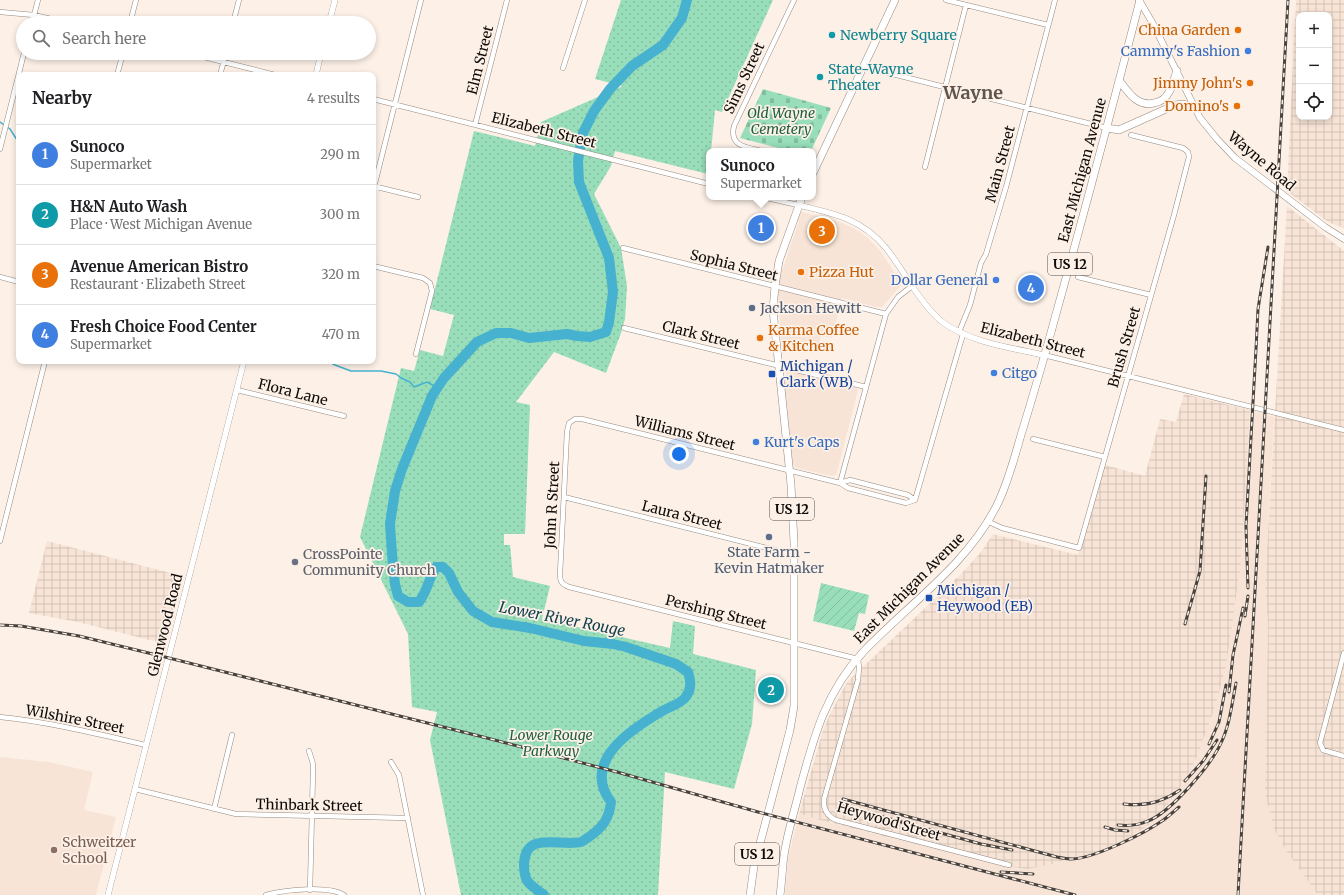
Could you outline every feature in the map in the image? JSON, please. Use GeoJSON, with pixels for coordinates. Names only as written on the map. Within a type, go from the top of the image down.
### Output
{"type":"FeatureCollection","features":[{"type":"Feature","properties":{"kind":"main road"},"geometry":{"type":"LineString","coordinates":[[816,163],[896,0]]}},
{"type":"Feature","properties":{"kind":"main road","name":"Wayne Road"},"geometry":{"type":"LineString","coordinates":[[1140,1],[1200,118],[1232,155],[1325,227],[1344,239]]}},
{"type":"Feature","properties":{"kind":"main road","name":"East Michigan Avenue"},"geometry":{"type":"LineString","coordinates":[[780,895],[784,857],[792,821],[818,723],[830,699],[846,674],[858,659],[958,560],[974,541],[996,506],[1008,479],[1107,128],[1140,1]]}},
{"type":"Feature","properties":{"kind":"main road"},"geometry":{"type":"LineString","coordinates":[[1119,80],[1135,100],[1152,104],[1161,100],[1168,94],[1177,71]]}},
{"type":"Feature","properties":{"kind":"main road"},"geometry":{"type":"LineString","coordinates":[[1107,128],[1119,130],[1175,104],[1183,104],[1196,108]]}},
{"type":"Feature","properties":{"kind":"main road","name":"US 12"},"geometry":{"type":"LineString","coordinates":[[750,895],[754,866],[790,730],[794,706],[794,553],[789,471],[773,310],[779,261],[801,200]]}},
{"type":"Feature","properties":{"kind":"street"},"geometry":{"type":"LineString","coordinates":[[34,15],[38,0]]}},
{"type":"Feature","properties":{"kind":"street"},"geometry":{"type":"LineString","coordinates":[[132,16],[136,0]]}},
{"type":"Feature","properties":{"kind":"street"},"geometry":{"type":"LineString","coordinates":[[235,16],[239,0]]}},
{"type":"Feature","properties":{"kind":"street"},"geometry":{"type":"LineString","coordinates":[[331,16],[335,0]]}},
{"type":"Feature","properties":{"kind":"street"},"geometry":{"type":"LineString","coordinates":[[376,176],[421,0]]}},
{"type":"Feature","properties":{"kind":"street","name":"Elm Street"},"geometry":{"type":"LineString","coordinates":[[475,125],[507,0]]}},
{"type":"Feature","properties":{"kind":"street"},"geometry":{"type":"LineString","coordinates":[[563,68],[585,0]]}},
{"type":"Feature","properties":{"kind":"street","name":"Sims Street"},"geometry":{"type":"LineString","coordinates":[[752,148],[741,145],[734,138],[732,132],[750,90],[794,0]]}},
{"type":"Feature","properties":{"kind":"street"},"geometry":{"type":"LineString","coordinates":[[946,0],[1048,25]]}},
{"type":"Feature","properties":{"kind":"street","name":"Main Street"},"geometry":{"type":"LineString","coordinates":[[915,500],[981,263],[986,254],[990,240],[1055,0]]}},
{"type":"Feature","properties":{"kind":"street"},"geometry":{"type":"LineString","coordinates":[[925,167],[966,5]]}},
{"type":"Feature","properties":{"kind":"street"},"geometry":{"type":"LineString","coordinates":[[0,12],[38,16]]}},
{"type":"Feature","properties":{"kind":"street"},"geometry":{"type":"LineString","coordinates":[[19,72],[22,60]]}},
{"type":"Feature","properties":{"kind":"street"},"geometry":{"type":"LineString","coordinates":[[118,72],[121,60]]}},
{"type":"Feature","properties":{"kind":"street"},"geometry":{"type":"LineString","coordinates":[[215,60],[263,72]]}},
{"type":"Feature","properties":{"kind":"street"},"geometry":{"type":"LineString","coordinates":[[317,72],[320,60]]}},
{"type":"Feature","properties":{"kind":"street"},"geometry":{"type":"LineString","coordinates":[[221,72],[223,62]]}},
{"type":"Feature","properties":{"kind":"street"},"geometry":{"type":"LineString","coordinates":[[864,65],[873,69],[945,88],[1027,107],[1107,128]]}},
{"type":"Feature","properties":{"kind":"street"},"geometry":{"type":"LineString","coordinates":[[0,149],[16,85]]}},
{"type":"Feature","properties":{"kind":"street","name":"Elizabeth Street"},"geometry":{"type":"LineString","coordinates":[[376,100],[706,183]]}},
{"type":"Feature","properties":{"kind":"street","name":"Brush Street"},"geometry":{"type":"LineString","coordinates":[[987,521],[1002,528],[1079,548],[1174,215],[1188,157],[1188,152],[1183,148],[1131,134]]}},
{"type":"Feature","properties":{"kind":"street"},"geometry":{"type":"LineString","coordinates":[[376,189],[418,197]]}},
{"type":"Feature","properties":{"kind":"street","name":"Elizabeth Street"},"geometry":{"type":"LineString","coordinates":[[774,200],[839,215],[866,229],[886,248],[925,305],[934,315],[961,333],[975,338],[1344,430]]}},
{"type":"Feature","properties":{"kind":"street","name":"Sophia Street"},"geometry":{"type":"LineString","coordinates":[[623,248],[886,314]]}},
{"type":"Feature","properties":{"kind":"street"},"geometry":{"type":"LineString","coordinates":[[376,267],[423,278],[430,282],[432,291],[416,354]]}},
{"type":"Feature","properties":{"kind":"street"},"geometry":{"type":"LineString","coordinates":[[0,277],[16,281]]}},
{"type":"Feature","properties":{"kind":"street"},"geometry":{"type":"LineString","coordinates":[[1078,277],[1151,295]]}},
{"type":"Feature","properties":{"kind":"street"},"geometry":{"type":"LineString","coordinates":[[840,483],[886,314],[898,297],[912,286]]}},
{"type":"Feature","properties":{"kind":"street","name":"Clark Street"},"geometry":{"type":"LineString","coordinates":[[624,328],[866,386]]}},
{"type":"Feature","properties":{"kind":"street"},"geometry":{"type":"LineString","coordinates":[[0,541],[44,364]]}},
{"type":"Feature","properties":{"kind":"street","name":"Glenwood Road"},"geometry":{"type":"LineString","coordinates":[[108,895],[243,364]]}},
{"type":"Feature","properties":{"kind":"street","name":"Flora Lane"},"geometry":{"type":"LineString","coordinates":[[237,390],[344,416]]}},
{"type":"Feature","properties":{"kind":"street","name":"Williams Street"},"geometry":{"type":"LineString","coordinates":[[571,420],[582,419],[840,483],[848,488],[906,503],[915,500]]}},
{"type":"Feature","properties":{"kind":"street","name":"John R Street"},"geometry":{"type":"LineString","coordinates":[[569,587],[562,584],[560,578],[567,432],[571,420]]}},
{"type":"Feature","properties":{"kind":"street"},"geometry":{"type":"LineString","coordinates":[[1033,438],[1105,457]]}},
{"type":"Feature","properties":{"kind":"street","name":"Williams Street"},"geometry":{"type":"LineString","coordinates":[[840,483],[850,480],[908,495],[915,500]]}},
{"type":"Feature","properties":{"kind":"street","name":"Laura Street"},"geometry":{"type":"LineString","coordinates":[[564,497],[787,553],[794,553]]}},
{"type":"Feature","properties":{"kind":"street","name":"Pershing Street"},"geometry":{"type":"LineString","coordinates":[[569,587],[858,659]]}},
{"type":"Feature","properties":{"kind":"street"},"geometry":{"type":"LineString","coordinates":[[1344,653],[1342,670],[1320,743],[1321,747],[1325,751],[1344,756]]}},
{"type":"Feature","properties":{"kind":"street","name":"Heywood Street"},"geometry":{"type":"LineString","coordinates":[[858,659],[858,680],[824,799],[824,807],[828,815],[836,820],[1009,865]]}},
{"type":"Feature","properties":{"kind":"street","name":"Wilshire Street"},"geometry":{"type":"LineString","coordinates":[[0,717],[70,727],[146,745]]}},
{"type":"Feature","properties":{"kind":"street"},"geometry":{"type":"LineString","coordinates":[[214,809],[232,735]]}},
{"type":"Feature","properties":{"kind":"street"},"geometry":{"type":"LineString","coordinates":[[309,751],[313,764],[310,890]]}},
{"type":"Feature","properties":{"kind":"street"},"geometry":{"type":"LineString","coordinates":[[391,762],[399,775],[423,895]]}},
{"type":"Feature","properties":{"kind":"street","name":"Thinbark Street"},"geometry":{"type":"LineString","coordinates":[[135,789],[236,814],[408,818]]}},
{"type":"Feature","properties":{"kind":"street"},"geometry":{"type":"LineString","coordinates":[[266,895],[287,890],[336,891],[344,895]]}},
{"type":"Feature","properties":{"kind":"shaded area"},"geometry":{"type":"Polygon","coordinates":[[[1296,0],[1344,0],[1344,228],[1328,222],[1287,191],[1296,0]]]}},
{"type":"Feature","properties":{"kind":"shaded area"},"geometry":{"type":"Polygon","coordinates":[[[1287,206],[1344,251],[1344,895],[1318,895],[1287,852],[1275,831],[1265,794],[1268,624],[1265,585],[1287,206]]]}},
{"type":"Feature","properties":{"kind":"shaded area"},"geometry":{"type":"Polygon","coordinates":[[[802,212],[840,222],[855,229],[868,238],[881,252],[902,284],[882,307],[876,307],[842,298],[832,338],[821,336],[817,350],[781,341],[779,303],[777,299],[780,277],[798,224],[799,215],[802,212]]]}},
{"type":"Feature","properties":{"kind":"shaded area"},"geometry":{"type":"Polygon","coordinates":[[[791,371],[846,384],[855,387],[858,390],[835,475],[832,476],[801,469],[795,467],[793,464],[784,378],[787,372],[791,371]]]}},
{"type":"Feature","properties":{"kind":"shaded area"},"geometry":{"type":"Polygon","coordinates":[[[1184,394],[1250,410],[1241,562],[1226,666],[1214,710],[1195,761],[1182,785],[1162,812],[1147,826],[1134,835],[1104,851],[1070,858],[1054,864],[1027,869],[1008,867],[799,814],[823,730],[847,682],[962,573],[981,552],[993,534],[1078,555],[1105,465],[1145,476],[1160,419],[1176,422],[1184,394]]]}},
{"type":"Feature","properties":{"kind":"shaded area"},"geometry":{"type":"Polygon","coordinates":[[[1250,410],[1274,417],[1265,585],[1268,624],[1267,700],[1287,852],[1318,895],[785,895],[788,858],[799,814],[1017,869],[1054,864],[1070,858],[1104,851],[1134,835],[1147,826],[1162,812],[1182,785],[1195,761],[1241,562],[1250,410]]]}},
{"type":"Feature","properties":{"kind":"shaded area"},"geometry":{"type":"Polygon","coordinates":[[[47,541],[182,576],[165,644],[78,622],[29,613],[47,541]]]}},
{"type":"Feature","properties":{"kind":"shaded area","name":"Schweitzer School"},"geometry":{"type":"Polygon","coordinates":[[[0,757],[49,762],[93,772],[84,810],[116,817],[96,895],[0,895],[0,757]]]}},
{"type":"Feature","properties":{"kind":"green space","name":"Lower Rouge Parkway"},"geometry":{"type":"Polygon","coordinates":[[[621,0],[773,0],[722,112],[715,110],[711,148],[706,148],[706,174],[615,151],[611,166],[594,194],[621,248],[627,286],[625,319],[606,373],[554,352],[516,402],[530,405],[525,534],[504,534],[504,545],[510,545],[513,577],[550,586],[542,619],[670,648],[673,621],[695,626],[693,654],[756,670],[752,724],[734,789],[665,772],[658,895],[461,895],[430,740],[437,712],[412,707],[408,634],[360,537],[401,368],[414,371],[420,350],[443,356],[454,315],[430,309],[474,131],[535,146],[541,122],[623,86],[595,79],[621,0]]]}},
{"type":"Feature","properties":{"kind":"green space","name":"Old Wayne Cemetery"},"geometry":{"type":"Polygon","coordinates":[[[763,89],[831,108],[812,148],[778,148],[740,138],[763,89]]]}},
{"type":"Feature","properties":{"kind":"green space"},"geometry":{"type":"Polygon","coordinates":[[[821,583],[869,595],[865,614],[859,613],[854,631],[813,621],[821,583]]]}},
{"type":"Feature","properties":{"kind":"waterway","name":"Lower River Rouge"},"geometry":{"type":"LineString","coordinates":[[544,895],[532,886],[525,876],[524,864],[526,853],[537,843],[581,842],[602,826],[609,813],[611,802],[603,787],[602,773],[606,760],[614,747],[625,736],[652,717],[685,698],[689,692],[690,685],[688,672],[676,664],[626,647],[584,641],[530,628],[492,622],[473,611],[458,592],[449,573],[443,567],[436,567],[419,602],[408,602],[398,596],[393,567],[390,524],[395,491],[402,469],[432,396],[444,378],[477,342],[496,333],[511,333],[529,338],[567,334],[590,337],[606,332],[609,322],[613,292],[609,258],[579,182],[578,161],[583,133],[594,111],[610,89],[632,66],[663,45],[682,18],[687,0]]}},
{"type":"Feature","properties":{"kind":"waterway"},"geometry":{"type":"LineString","coordinates":[[0,122],[10,129],[16,138]]}},
{"type":"Feature","properties":{"kind":"waterway"},"geometry":{"type":"LineString","coordinates":[[333,364],[351,371],[381,371],[396,374],[410,382],[414,387],[427,382],[438,388]]}},
{"type":"Feature","properties":{"kind":"railway"},"geometry":{"type":"LineString","coordinates":[[1238,895],[1288,0]]}},
{"type":"Feature","properties":{"kind":"railway"},"geometry":{"type":"LineString","coordinates":[[1248,588],[1246,526],[1258,309],[1268,247]]}},
{"type":"Feature","properties":{"kind":"railway"},"geometry":{"type":"LineString","coordinates":[[1185,624],[1200,571],[1206,476]]}},
{"type":"Feature","properties":{"kind":"railway"},"geometry":{"type":"LineString","coordinates":[[1245,616],[1248,596]]}},
{"type":"Feature","properties":{"kind":"railway"},"geometry":{"type":"LineString","coordinates":[[1229,692],[1233,655],[1243,608]]}},
{"type":"Feature","properties":{"kind":"railway"},"geometry":{"type":"LineString","coordinates":[[0,625],[21,626],[79,636],[169,658],[617,772],[758,812],[1075,895]]}},
{"type":"Feature","properties":{"kind":"railway"},"geometry":{"type":"LineString","coordinates":[[1118,825],[1141,823],[1157,816],[1179,798],[1200,775],[1216,752],[1224,736],[1236,683]]}},
{"type":"Feature","properties":{"kind":"railway"},"geometry":{"type":"LineString","coordinates":[[1209,744],[1219,722],[1226,685]]}},
{"type":"Feature","properties":{"kind":"railway"},"geometry":{"type":"LineString","coordinates":[[1185,781],[1203,761],[1217,740]]}},
{"type":"Feature","properties":{"kind":"railway"},"geometry":{"type":"LineString","coordinates":[[1124,804],[1146,804],[1161,800],[1180,790]]}},
{"type":"Feature","properties":{"kind":"railway"},"geometry":{"type":"LineString","coordinates":[[843,799],[1066,859],[1082,858],[1106,850],[1162,821],[1179,807]]}},
{"type":"Feature","properties":{"kind":"railway"},"geometry":{"type":"LineString","coordinates":[[843,806],[981,844],[1012,850]]}},
{"type":"Feature","properties":{"kind":"railway"},"geometry":{"type":"LineString","coordinates":[[1105,827],[1115,830],[1128,831]]}},
{"type":"Feature","properties":{"kind":"railway"},"geometry":{"type":"LineString","coordinates":[[1001,872],[1033,874]]}},
{"type":"Feature","properties":{"kind":"place","name":"China Garden"},"geometry":{"type":"Point","coordinates":[1238,30]}},
{"type":"Feature","properties":{"kind":"place","name":"Newberry Square"},"geometry":{"type":"Point","coordinates":[832,35]}},
{"type":"Feature","properties":{"kind":"place","name":"Cammy's Fashion"},"geometry":{"type":"Point","coordinates":[1248,51]}},
{"type":"Feature","properties":{"kind":"place","name":"State-Wayne Theater"},"geometry":{"type":"Point","coordinates":[820,77]}},
{"type":"Feature","properties":{"kind":"place","name":"Jimmy John's"},"geometry":{"type":"Point","coordinates":[1250,83]}},
{"type":"Feature","properties":{"kind":"place","name":"Domino's"},"geometry":{"type":"Point","coordinates":[1237,106]}},
{"type":"Feature","properties":{"kind":"place","name":"Sunoco"},"geometry":{"type":"Point","coordinates":[761,228]}},
{"type":"Feature","properties":{"kind":"place","name":"Avenue American Bistro"},"geometry":{"type":"Point","coordinates":[822,231]}},
{"type":"Feature","properties":{"kind":"place","name":"Pizza Hut"},"geometry":{"type":"Point","coordinates":[801,272]}},
{"type":"Feature","properties":{"kind":"place","name":"Dollar General"},"geometry":{"type":"Point","coordinates":[996,280]}},
{"type":"Feature","properties":{"kind":"place","name":"Fresh Choice Food Center"},"geometry":{"type":"Point","coordinates":[1031,288]}},
{"type":"Feature","properties":{"kind":"place","name":"Jackson Hewitt"},"geometry":{"type":"Point","coordinates":[752,308]}},
{"type":"Feature","properties":{"kind":"place","name":"Karma Coffee & Kitchen"},"geometry":{"type":"Point","coordinates":[760,338]}},
{"type":"Feature","properties":{"kind":"place","name":"Citgo"},"geometry":{"type":"Point","coordinates":[994,373]}},
{"type":"Feature","properties":{"kind":"place","name":"Michigan / Clark (WB)"},"geometry":{"type":"Point","coordinates":[772,374]}},
{"type":"Feature","properties":{"kind":"place","name":"Kurt's Caps"},"geometry":{"type":"Point","coordinates":[756,442]}},
{"type":"Feature","properties":{"kind":"place","name":"State Farm - Kevin Hatmaker"},"geometry":{"type":"Point","coordinates":[769,537]}},
{"type":"Feature","properties":{"kind":"place","name":"CrossPointe Community Church"},"geometry":{"type":"Point","coordinates":[295,562]}},
{"type":"Feature","properties":{"kind":"place","name":"Michigan / Heywood (EB)"},"geometry":{"type":"Point","coordinates":[929,598]}},
{"type":"Feature","properties":{"kind":"place","name":"H&N Auto Wash"},"geometry":{"type":"Point","coordinates":[771,690]}},
{"type":"Feature","properties":{"kind":"place","name":"Schweitzer School"},"geometry":{"type":"Point","coordinates":[54,850]}},
{"type":"Feature","properties":{"kind":"district","name":"Wayne"},"geometry":{"type":"Point","coordinates":[973,93]}}]}
